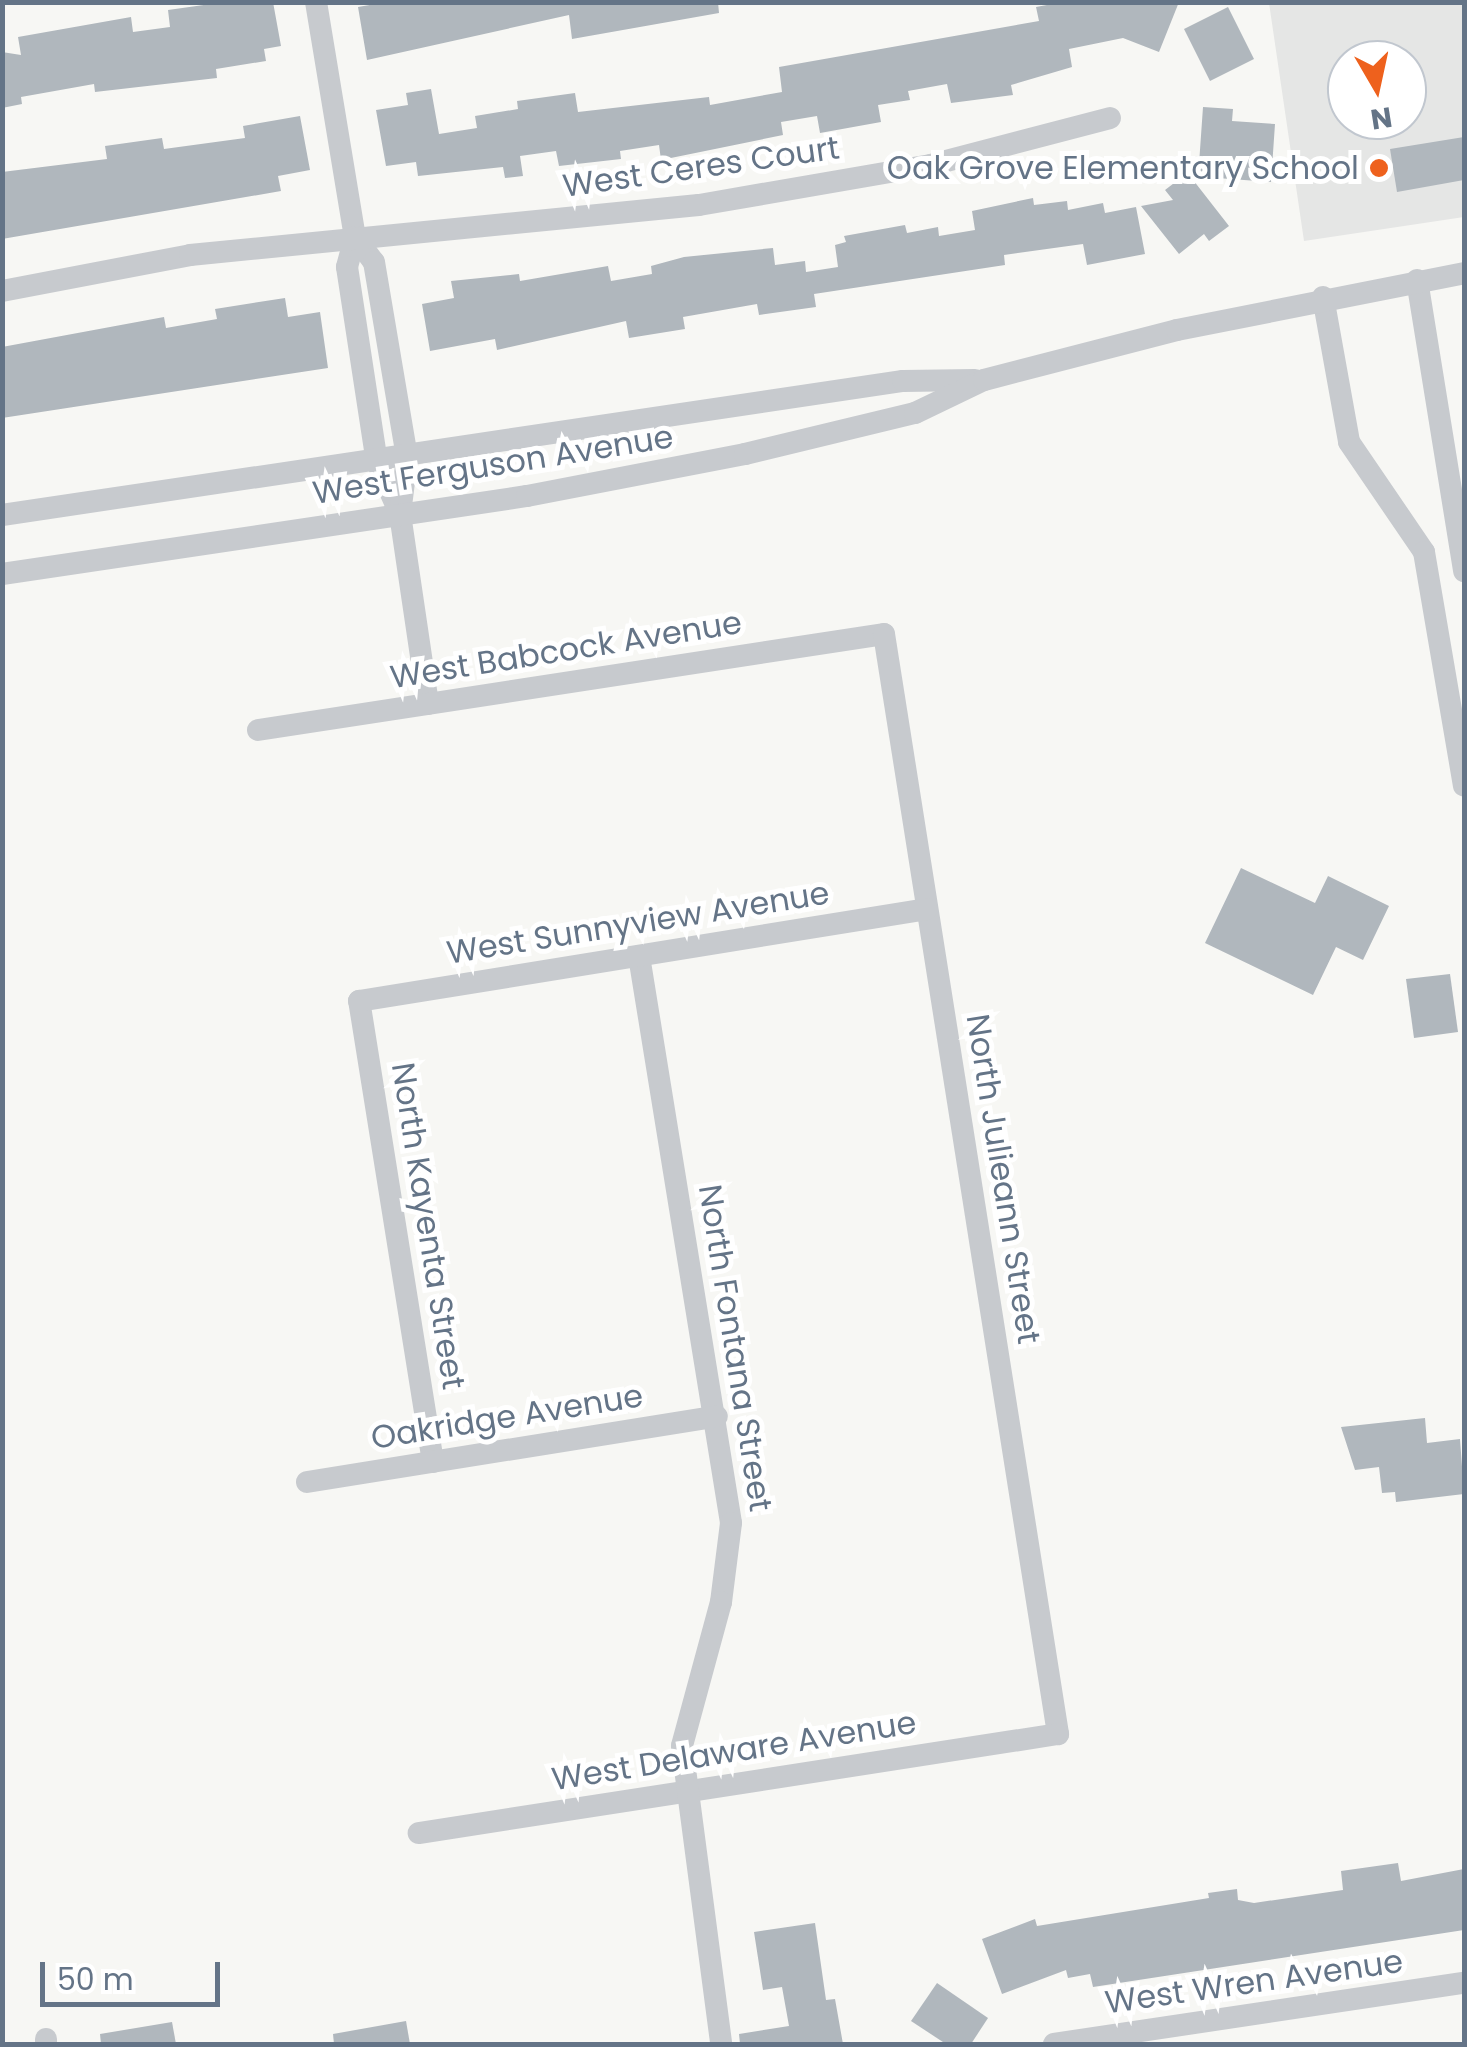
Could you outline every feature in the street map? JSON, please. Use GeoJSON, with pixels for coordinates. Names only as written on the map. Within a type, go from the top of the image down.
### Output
{"type":"FeatureCollection","features":[{"type":"Feature","properties":{"kind":"street"},"geometry":{"type":"LineString","coordinates":[[316,2],[355,238],[346,267],[377,462],[400,514]]}},
{"type":"Feature","properties":{"kind":"street","name":"West Ceres Court"},"geometry":{"type":"LineString","coordinates":[[2,291],[190,255],[699,205],[931,165],[1110,118]]}},
{"type":"Feature","properties":{"kind":"street"},"geometry":{"type":"LineString","coordinates":[[355,238],[374,262],[406,458],[400,514],[428,704]]}},
{"type":"Feature","properties":{"kind":"street","name":"West Ferguson Avenue"},"geometry":{"type":"LineString","coordinates":[[2,574],[400,514],[781,446],[916,413],[984,380],[1323,298],[1464,272]]}},
{"type":"Feature","properties":{"kind":"street"},"geometry":{"type":"LineString","coordinates":[[1417,280],[1464,572]]}},
{"type":"Feature","properties":{"kind":"street"},"geometry":{"type":"LineString","coordinates":[[1323,298],[1349,442],[1424,552],[1464,786]]}},
{"type":"Feature","properties":{"kind":"street","name":"West Ferguson Avenue"},"geometry":{"type":"LineString","coordinates":[[2,516],[904,381],[984,380]]}},
{"type":"Feature","properties":{"kind":"street","name":"West Babcock Avenue"},"geometry":{"type":"LineString","coordinates":[[258,730],[884,634]]}},
{"type":"Feature","properties":{"kind":"street","name":"North Julieann Street"},"geometry":{"type":"LineString","coordinates":[[884,634],[1058,1734]]}},
{"type":"Feature","properties":{"kind":"street","name":"West Sunnyview Avenue"},"geometry":{"type":"LineString","coordinates":[[359,1001],[927,909]]}},
{"type":"Feature","properties":{"kind":"street","name":"North Fontana Street"},"geometry":{"type":"LineString","coordinates":[[639,956],[717,1416],[731,1522],[728,1564],[688,1706],[684,1792],[721,2044]]}},
{"type":"Feature","properties":{"kind":"street","name":"North Kayenta Street"},"geometry":{"type":"LineString","coordinates":[[359,1001],[434,1462]]}},
{"type":"Feature","properties":{"kind":"street","name":"Oakridge Avenue"},"geometry":{"type":"LineString","coordinates":[[308,1482],[717,1416]]}},
{"type":"Feature","properties":{"kind":"street","name":"West Delaware Avenue"},"geometry":{"type":"LineString","coordinates":[[419,1833],[1058,1734]]}},
{"type":"Feature","properties":{"kind":"street","name":"West Wren Avenue"},"geometry":{"type":"LineString","coordinates":[[1054,2044],[1464,1983]]}},
{"type":"Feature","properties":{"kind":"shaded area","name":"Oak Grove Elementary School"},"geometry":{"type":"Polygon","coordinates":[[[1269,3],[1464,3],[1464,217],[1304,241],[1269,3]]]}},
{"type":"Feature","properties":{"kind":"building"},"geometry":{"type":"Polygon","coordinates":[[[225,2],[273,2],[281,46],[264,49],[266,61],[216,69],[217,78],[95,92],[94,84],[21,97],[22,104],[2,108],[2,52],[21,55],[18,37],[131,17],[133,32],[170,27],[168,10],[225,2]]]}},
{"type":"Feature","properties":{"kind":"building"},"geometry":{"type":"Polygon","coordinates":[[[387,2],[718,2],[719,13],[572,39],[569,15],[367,60],[358,7],[387,2]]]}},
{"type":"Feature","properties":{"kind":"building"},"geometry":{"type":"Polygon","coordinates":[[[1063,2],[1179,2],[1159,52],[1123,38],[1069,49],[1072,67],[1011,85],[1013,95],[951,103],[947,84],[908,91],[910,100],[878,105],[881,122],[820,133],[817,116],[781,122],[783,135],[661,160],[659,145],[620,151],[621,159],[559,166],[556,151],[520,156],[523,176],[505,178],[503,167],[418,176],[416,162],[386,166],[376,110],[408,105],[406,93],[431,89],[439,134],[477,128],[475,116],[518,109],[517,101],[575,93],[578,112],[709,97],[710,105],[782,92],[779,67],[1039,21],[1036,7],[1063,2]]]}},
{"type":"Feature","properties":{"kind":"building"},"geometry":{"type":"Polygon","coordinates":[[[1228,7],[1254,59],[1210,81],[1184,29],[1228,7]]]}},
{"type":"Feature","properties":{"kind":"building"},"geometry":{"type":"Polygon","coordinates":[[[1203,107],[1233,109],[1232,121],[1275,124],[1271,182],[1190,176],[1229,226],[1209,241],[1204,234],[1179,254],[1141,206],[1173,200],[1165,190],[1199,164],[1203,107]]]}},
{"type":"Feature","properties":{"kind":"building"},"geometry":{"type":"Polygon","coordinates":[[[300,116],[310,170],[278,176],[281,191],[2,239],[2,172],[107,159],[105,146],[162,138],[164,149],[245,138],[243,126],[300,116]]]}},
{"type":"Feature","properties":{"kind":"building"},"geometry":{"type":"Polygon","coordinates":[[[1464,137],[1464,180],[1397,192],[1390,149],[1464,137]]]}},
{"type":"Feature","properties":{"kind":"building"},"geometry":{"type":"Polygon","coordinates":[[[1033,198],[1034,205],[1067,201],[1068,210],[1103,203],[1105,213],[1136,207],[1145,254],[1087,265],[1083,244],[1004,255],[1005,265],[814,294],[816,307],[759,315],[757,304],[683,317],[685,329],[629,338],[626,321],[497,350],[495,339],[430,351],[422,304],[454,298],[451,281],[519,274],[520,281],[608,266],[611,281],[652,274],[651,266],[684,257],[773,248],[775,265],[805,261],[806,272],[838,267],[835,245],[846,242],[844,236],[905,225],[907,233],[938,227],[939,236],[975,230],[972,211],[1033,198]]]}},
{"type":"Feature","properties":{"kind":"building"},"geometry":{"type":"Polygon","coordinates":[[[285,298],[288,317],[320,312],[328,368],[2,418],[2,347],[164,317],[166,328],[217,319],[215,309],[285,298]]]}},
{"type":"Feature","properties":{"kind":"building"},"geometry":{"type":"Polygon","coordinates":[[[1241,868],[1315,903],[1328,876],[1389,906],[1363,960],[1336,947],[1313,995],[1205,943],[1241,868]]]}},
{"type":"Feature","properties":{"kind":"building"},"geometry":{"type":"Polygon","coordinates":[[[1450,974],[1458,1032],[1414,1038],[1406,979],[1450,974]]]}},
{"type":"Feature","properties":{"kind":"building"},"geometry":{"type":"Polygon","coordinates":[[[1425,1418],[1427,1443],[1460,1439],[1464,1494],[1396,1502],[1395,1492],[1382,1493],[1379,1467],[1355,1470],[1341,1427],[1425,1418]]]}},
{"type":"Feature","properties":{"kind":"building"},"geometry":{"type":"Polygon","coordinates":[[[1398,1863],[1401,1881],[1464,1869],[1464,1930],[1093,1987],[1090,1974],[1068,1978],[1066,1970],[1002,1994],[982,1939],[1035,1919],[1037,1926],[1209,1898],[1208,1893],[1237,1889],[1238,1900],[1254,1903],[1343,1890],[1341,1871],[1398,1863]]]}},
{"type":"Feature","properties":{"kind":"building"},"geometry":{"type":"Polygon","coordinates":[[[815,1923],[826,2000],[835,1999],[843,2044],[740,2044],[739,2034],[789,2026],[782,1987],[763,1990],[754,1932],[815,1923]]]}},
{"type":"Feature","properties":{"kind":"building"},"geometry":{"type":"Polygon","coordinates":[[[937,1983],[988,2018],[971,2044],[946,2044],[911,2021],[937,1983]]]}},
{"type":"Feature","properties":{"kind":"building"},"geometry":{"type":"Polygon","coordinates":[[[406,2021],[410,2044],[334,2044],[333,2034],[406,2021]]]}},
{"type":"Feature","properties":{"kind":"building"},"geometry":{"type":"Polygon","coordinates":[[[172,2022],[176,2044],[101,2044],[100,2034],[172,2022]]]}},
{"type":"Feature","properties":{"kind":"place","name":"Oak Grove Elementary School"},"geometry":{"type":"Point","coordinates":[1379,168]}}]}
